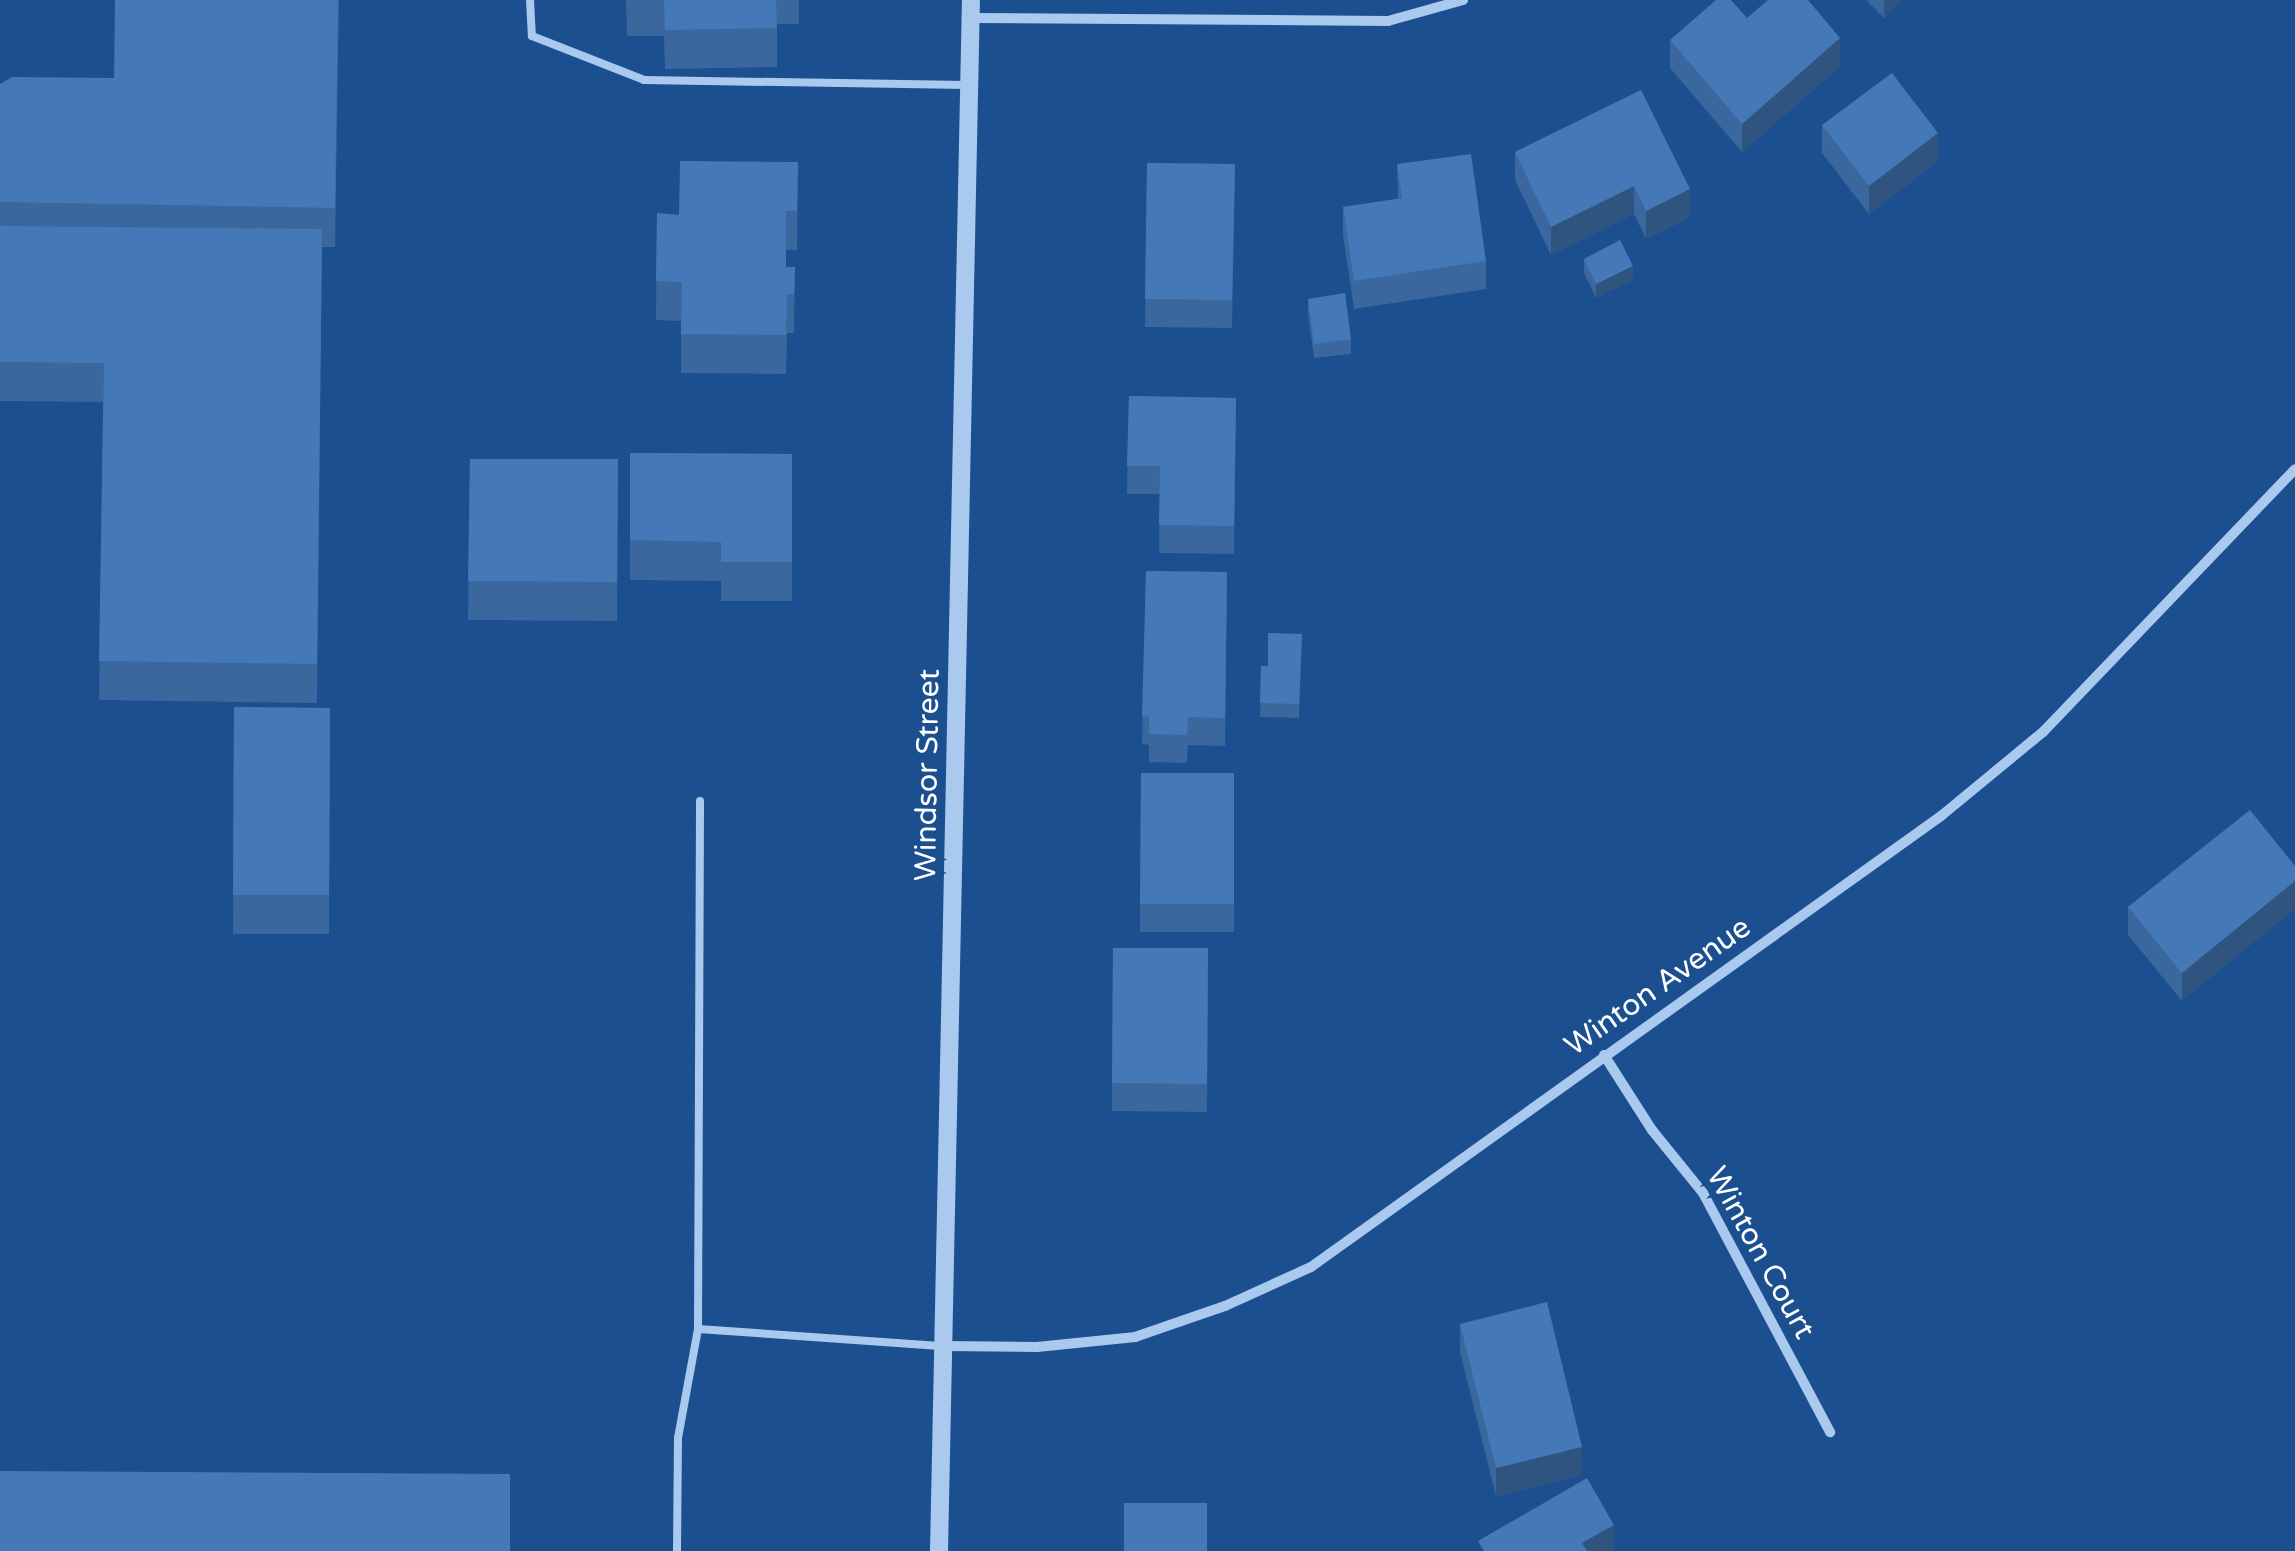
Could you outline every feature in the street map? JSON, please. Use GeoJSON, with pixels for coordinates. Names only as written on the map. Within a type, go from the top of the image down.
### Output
{"type":"FeatureCollection","features":[{"type":"Feature","properties":{"kind":"street"},"geometry":{"type":"LineString","coordinates":[[971,9],[1388,21],[1463,0]]}},
{"type":"Feature","properties":{"kind":"street","name":"Windsor Street"},"geometry":{"type":"LineString","coordinates":[[939,1551],[971,9]]}},
{"type":"Feature","properties":{"kind":"street","name":"Winton Avenue"},"geometry":{"type":"LineString","coordinates":[[943,1346],[1037,1347],[1135,1337],[1225,1306],[1311,1267],[1604,1054],[1835,894],[2043,732],[2295,470]]}},
{"type":"Feature","properties":{"kind":"street","name":"Winton Court"},"geometry":{"type":"LineString","coordinates":[[1604,1054],[1652,1130],[1703,1194],[1830,1432]]}},
{"type":"Feature","properties":{"kind":"lane"},"geometry":{"type":"LineString","coordinates":[[530,0],[532,36],[644,80],[970,85]]}},
{"type":"Feature","properties":{"kind":"lane"},"geometry":{"type":"LineString","coordinates":[[677,1551],[678,1438],[698,1329],[700,801]]}},
{"type":"Feature","properties":{"kind":"lane"},"geometry":{"type":"LineString","coordinates":[[698,1329],[943,1346]]}},
{"type":"Feature","properties":{"kind":"building"},"geometry":{"type":"Polygon","coordinates":[[[115,0],[338,0],[335,208],[0,202],[0,84],[12,77],[114,78],[115,0]]]}},
{"type":"Feature","properties":{"kind":"building"},"geometry":{"type":"Polygon","coordinates":[[[664,0],[776,0],[777,28],[665,30],[664,0]]]}},
{"type":"Feature","properties":{"kind":"building"},"geometry":{"type":"Polygon","coordinates":[[[1716,0],[1731,0],[1747,18],[1768,0],[1808,0],[1840,38],[1742,124],[1670,40],[1716,0]]]}},
{"type":"Feature","properties":{"kind":"building"},"geometry":{"type":"Polygon","coordinates":[[[1892,73],[1938,133],[1869,186],[1822,125],[1892,73]]]}},
{"type":"Feature","properties":{"kind":"building"},"geometry":{"type":"Polygon","coordinates":[[[1641,90],[1690,189],[1646,211],[1634,186],[1551,227],[1515,152],[1641,90]]]}},
{"type":"Feature","properties":{"kind":"building"},"geometry":{"type":"Polygon","coordinates":[[[1471,154],[1486,261],[1354,281],[1343,207],[1402,198],[1397,164],[1471,154]]]}},
{"type":"Feature","properties":{"kind":"building"},"geometry":{"type":"Polygon","coordinates":[[[680,161],[798,162],[797,211],[786,211],[786,267],[795,267],[794,294],[787,294],[786,335],[681,334],[682,282],[656,281],[657,213],[679,215],[680,161]]]}},
{"type":"Feature","properties":{"kind":"building"},"geometry":{"type":"Polygon","coordinates":[[[1147,163],[1235,164],[1232,300],[1145,299],[1147,163]]]}},
{"type":"Feature","properties":{"kind":"building"},"geometry":{"type":"Polygon","coordinates":[[[0,226],[322,229],[317,664],[99,661],[104,363],[0,362],[0,226]]]}},
{"type":"Feature","properties":{"kind":"building"},"geometry":{"type":"Polygon","coordinates":[[[1620,240],[1633,266],[1596,284],[1584,259],[1620,240]]]}},
{"type":"Feature","properties":{"kind":"building"},"geometry":{"type":"Polygon","coordinates":[[[1345,293],[1351,339],[1314,344],[1308,299],[1345,293]]]}},
{"type":"Feature","properties":{"kind":"building"},"geometry":{"type":"Polygon","coordinates":[[[1129,396],[1236,398],[1234,526],[1159,525],[1160,466],[1127,466],[1129,396]]]}},
{"type":"Feature","properties":{"kind":"building"},"geometry":{"type":"Polygon","coordinates":[[[630,453],[792,454],[792,562],[721,562],[721,542],[630,540],[630,453]]]}},
{"type":"Feature","properties":{"kind":"building"},"geometry":{"type":"Polygon","coordinates":[[[470,459],[618,459],[617,582],[468,581],[470,459]]]}},
{"type":"Feature","properties":{"kind":"building"},"geometry":{"type":"Polygon","coordinates":[[[1146,571],[1227,572],[1225,718],[1188,717],[1187,735],[1149,734],[1149,717],[1142,716],[1146,571]]]}},
{"type":"Feature","properties":{"kind":"building"},"geometry":{"type":"Polygon","coordinates":[[[1268,633],[1302,634],[1299,704],[1260,703],[1261,666],[1268,666],[1268,633]]]}},
{"type":"Feature","properties":{"kind":"building"},"geometry":{"type":"Polygon","coordinates":[[[234,707],[330,708],[329,895],[233,895],[234,707]]]}},
{"type":"Feature","properties":{"kind":"building"},"geometry":{"type":"Polygon","coordinates":[[[1141,773],[1234,773],[1234,904],[1140,904],[1141,773]]]}},
{"type":"Feature","properties":{"kind":"building"},"geometry":{"type":"Polygon","coordinates":[[[2250,810],[2295,866],[2295,881],[2182,973],[2128,907],[2250,810]]]}},
{"type":"Feature","properties":{"kind":"building"},"geometry":{"type":"Polygon","coordinates":[[[1113,948],[1208,948],[1207,1084],[1112,1083],[1113,948]]]}},
{"type":"Feature","properties":{"kind":"building"},"geometry":{"type":"Polygon","coordinates":[[[1547,1302],[1582,1447],[1496,1468],[1460,1324],[1547,1302]]]}},
{"type":"Feature","properties":{"kind":"building"},"geometry":{"type":"Polygon","coordinates":[[[0,1471],[510,1474],[510,1551],[0,1551],[0,1471]]]}},
{"type":"Feature","properties":{"kind":"building"},"geometry":{"type":"Polygon","coordinates":[[[1587,1478],[1614,1525],[1582,1543],[1587,1551],[1484,1551],[1478,1541],[1587,1478]]]}},
{"type":"Feature","properties":{"kind":"building"},"geometry":{"type":"Polygon","coordinates":[[[1124,1503],[1207,1503],[1207,1551],[1124,1551],[1124,1503]]]}}]}
